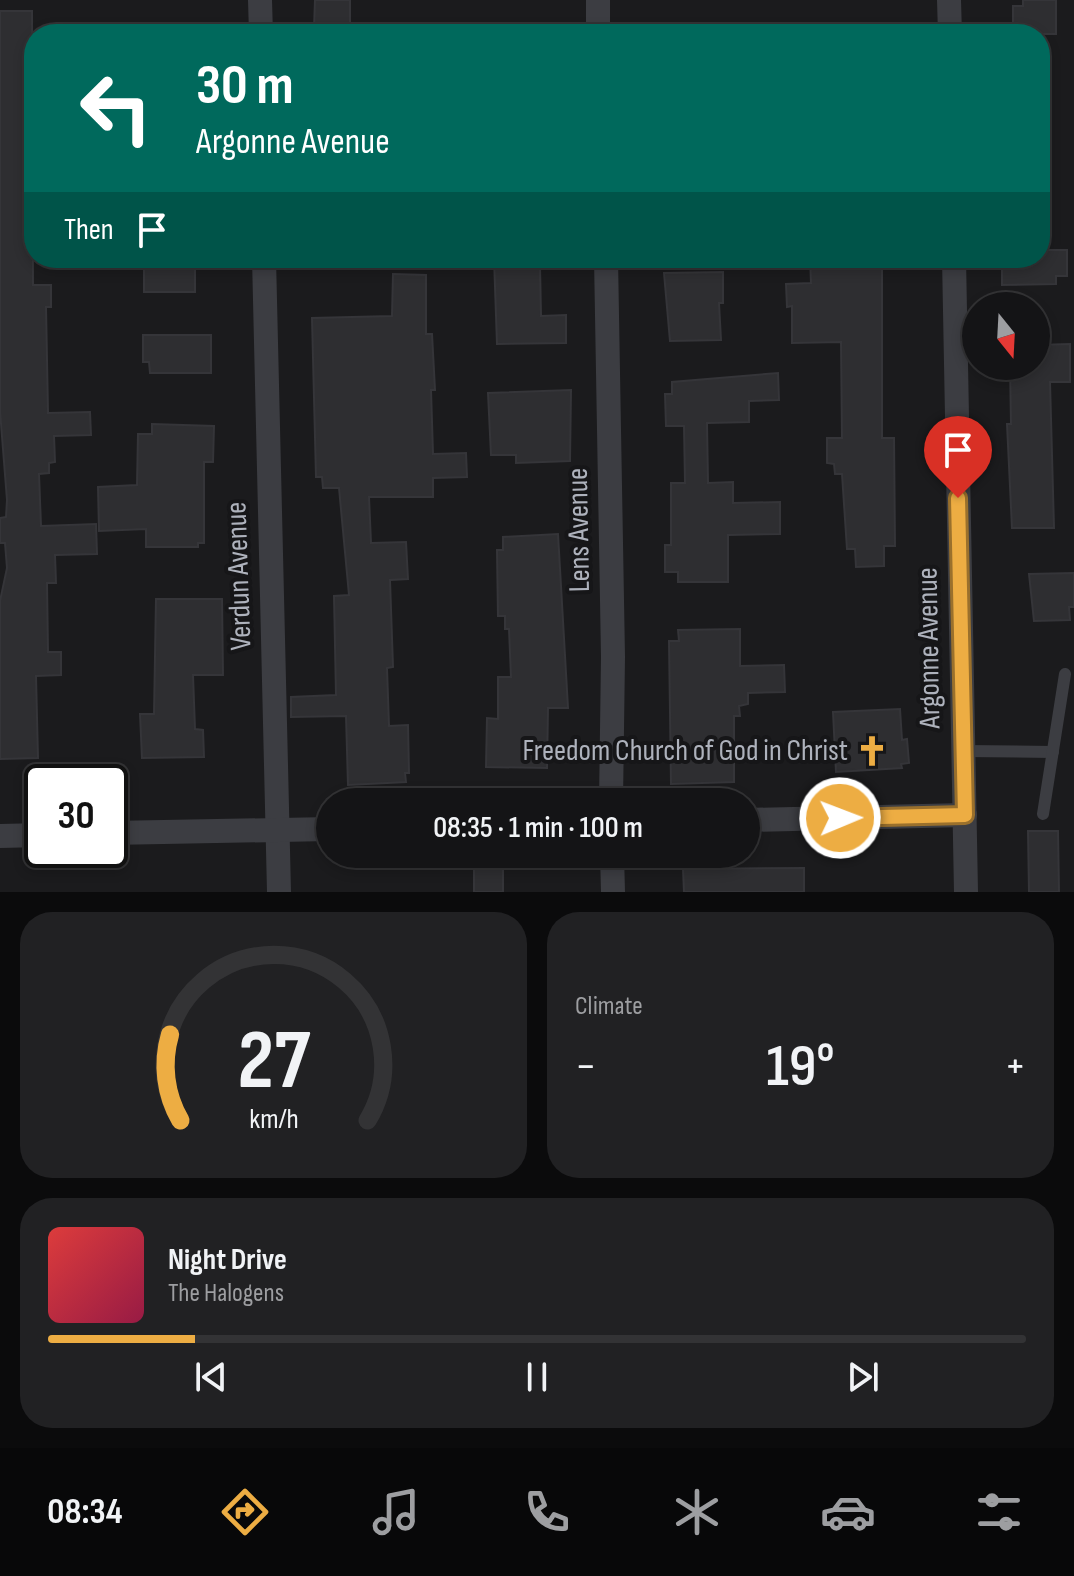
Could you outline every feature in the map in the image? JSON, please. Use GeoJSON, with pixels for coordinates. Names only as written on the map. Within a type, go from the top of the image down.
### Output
{"type":"FeatureCollection","features":[{"type":"Feature","properties":{"kind":"street"},"geometry":{"type":"LineString","coordinates":[[260,0],[261,24]]}},
{"type":"Feature","properties":{"kind":"street"},"geometry":{"type":"LineString","coordinates":[[598,0],[598,24]]}},
{"type":"Feature","properties":{"kind":"street"},"geometry":{"type":"LineString","coordinates":[[949,0],[950,24]]}},
{"type":"Feature","properties":{"kind":"street","name":"Verdun Avenue"},"geometry":{"type":"LineString","coordinates":[[264,268],[279,892]]}},
{"type":"Feature","properties":{"kind":"street","name":"Lens Avenue"},"geometry":{"type":"LineString","coordinates":[[606,268],[613,657],[611,788]]}},
{"type":"Feature","properties":{"kind":"street","name":"Argonne Avenue"},"geometry":{"type":"LineString","coordinates":[[954,268],[966,892]]}},
{"type":"Feature","properties":{"kind":"street"},"geometry":{"type":"LineString","coordinates":[[760,820],[965,815]]}},
{"type":"Feature","properties":{"kind":"street"},"geometry":{"type":"LineString","coordinates":[[128,833],[316,829]]}},
{"type":"Feature","properties":{"kind":"street"},"geometry":{"type":"LineString","coordinates":[[0,836],[24,835]]}},
{"type":"Feature","properties":{"kind":"street"},"geometry":{"type":"LineString","coordinates":[[612,868],[613,892]]}},
{"type":"Feature","properties":{"kind":"lane"},"geometry":{"type":"LineString","coordinates":[[1043,814],[1065,674]]}},
{"type":"Feature","properties":{"kind":"lane"},"geometry":{"type":"LineString","coordinates":[[963,751],[1053,752]]}},
{"type":"Feature","properties":{"kind":"building"},"geometry":{"type":"Polygon","coordinates":[[[315,0],[350,0],[350,24],[314,24],[315,0]]]}},
{"type":"Feature","properties":{"kind":"building"},"geometry":{"type":"Polygon","coordinates":[[[1023,0],[1056,0],[1056,34],[1050,34],[1050,24],[1013,24],[1013,6],[1023,6],[1023,0]]]}},
{"type":"Feature","properties":{"kind":"building"},"geometry":{"type":"Polygon","coordinates":[[[0,11],[32,11],[32,24],[24,24],[24,268],[33,268],[33,285],[51,285],[51,307],[46,307],[48,413],[90,412],[91,435],[54,436],[55,462],[49,463],[49,473],[39,474],[41,526],[96,524],[97,554],[55,555],[56,583],[47,583],[48,652],[61,652],[61,675],[36,676],[38,758],[0,759],[0,601],[7,568],[5,543],[0,543],[0,518],[6,517],[7,500],[0,411],[0,11]]]}},
{"type":"Feature","properties":{"kind":"building"},"geometry":{"type":"Polygon","coordinates":[[[1050,250],[1067,250],[1067,276],[1056,276],[1056,284],[1002,285],[1002,268],[1050,268],[1050,250]]]}},
{"type":"Feature","properties":{"kind":"building"},"geometry":{"type":"Polygon","coordinates":[[[144,268],[195,268],[195,292],[144,292],[144,268]]]}},
{"type":"Feature","properties":{"kind":"building"},"geometry":{"type":"Polygon","coordinates":[[[494,268],[540,268],[541,316],[566,315],[566,343],[497,344],[494,268]]]}},
{"type":"Feature","properties":{"kind":"building"},"geometry":{"type":"Polygon","coordinates":[[[810,268],[882,268],[882,438],[894,438],[895,546],[884,546],[884,566],[856,567],[855,549],[847,549],[842,474],[835,474],[834,464],[827,463],[827,438],[842,438],[841,342],[792,343],[792,306],[787,307],[786,284],[811,283],[810,268]]]}},
{"type":"Feature","properties":{"kind":"building"},"geometry":{"type":"Polygon","coordinates":[[[723,272],[723,303],[719,303],[721,340],[670,341],[664,273],[723,272]]]}},
{"type":"Feature","properties":{"kind":"building"},"geometry":{"type":"Polygon","coordinates":[[[393,274],[426,275],[426,334],[432,334],[435,390],[431,390],[433,454],[466,453],[467,477],[433,478],[433,497],[369,497],[371,543],[406,542],[408,579],[390,580],[393,667],[387,668],[389,726],[408,725],[409,773],[405,773],[406,782],[348,785],[346,716],[291,717],[291,697],[336,695],[334,596],[349,595],[339,488],[323,488],[322,477],[316,477],[312,318],[392,316],[393,274]]]}},
{"type":"Feature","properties":{"kind":"building"},"geometry":{"type":"Polygon","coordinates":[[[143,335],[211,335],[211,373],[150,373],[149,362],[143,362],[143,335]]]}},
{"type":"Feature","properties":{"kind":"building"},"geometry":{"type":"Polygon","coordinates":[[[1070,344],[1070,382],[1050,382],[1054,528],[1012,528],[1007,424],[1011,424],[1010,380],[1050,380],[1050,345],[1070,344]]]}},
{"type":"Feature","properties":{"kind":"building"},"geometry":{"type":"Polygon","coordinates":[[[778,373],[779,400],[749,401],[749,422],[707,423],[708,483],[733,482],[733,503],[780,502],[780,534],[728,535],[728,582],[678,582],[678,572],[665,572],[665,545],[671,545],[671,483],[685,483],[684,426],[666,426],[665,394],[672,394],[672,382],[778,373]]]}},
{"type":"Feature","properties":{"kind":"building"},"geometry":{"type":"Polygon","coordinates":[[[571,390],[570,461],[516,463],[516,455],[491,455],[488,393],[571,390]]]}},
{"type":"Feature","properties":{"kind":"building"},"geometry":{"type":"Polygon","coordinates":[[[152,424],[214,426],[213,462],[204,462],[204,543],[198,543],[198,547],[146,547],[146,529],[99,531],[98,487],[137,485],[138,434],[152,434],[152,424]]]}},
{"type":"Feature","properties":{"kind":"building"},"geometry":{"type":"Polygon","coordinates":[[[558,534],[568,708],[548,708],[547,768],[486,767],[487,718],[498,719],[498,677],[511,677],[509,629],[505,629],[505,616],[498,616],[497,550],[503,550],[503,537],[558,534]]]}},
{"type":"Feature","properties":{"kind":"building"},"geometry":{"type":"Polygon","coordinates":[[[1074,573],[1074,607],[1069,607],[1070,620],[1034,621],[1029,574],[1074,573]]]}},
{"type":"Feature","properties":{"kind":"building"},"geometry":{"type":"Polygon","coordinates":[[[156,599],[222,599],[223,675],[193,675],[195,729],[203,730],[204,757],[142,758],[140,714],[154,714],[156,599]]]}},
{"type":"Feature","properties":{"kind":"building"},"geometry":{"type":"Polygon","coordinates":[[[740,629],[740,666],[784,665],[785,692],[748,693],[748,704],[739,706],[740,716],[734,716],[734,782],[671,784],[669,641],[679,641],[678,630],[740,629]]]}},
{"type":"Feature","properties":{"kind":"building","name":"Freedom Church of God in Christ"},"geometry":{"type":"Polygon","coordinates":[[[900,709],[902,740],[907,739],[909,763],[901,764],[902,768],[836,772],[833,712],[900,709]]]}},
{"type":"Feature","properties":{"kind":"building"},"geometry":{"type":"Polygon","coordinates":[[[1028,831],[1058,831],[1059,892],[1029,892],[1028,831]]]}},
{"type":"Feature","properties":{"kind":"building"},"geometry":{"type":"Polygon","coordinates":[[[804,868],[804,892],[684,892],[683,869],[804,868]]]}},
{"type":"Feature","properties":{"kind":"building"},"geometry":{"type":"Polygon","coordinates":[[[474,869],[503,869],[503,892],[474,892],[474,869]]]}},
{"type":"Feature","properties":{"kind":"place","name":"Freedom Church of God in Christ"},"geometry":{"type":"Point","coordinates":[872,751]}},
{"type":"Feature","properties":{"kind":"route"},"geometry":{"type":"LineString","coordinates":[[840,818],[965,815],[958,498]]}}]}
